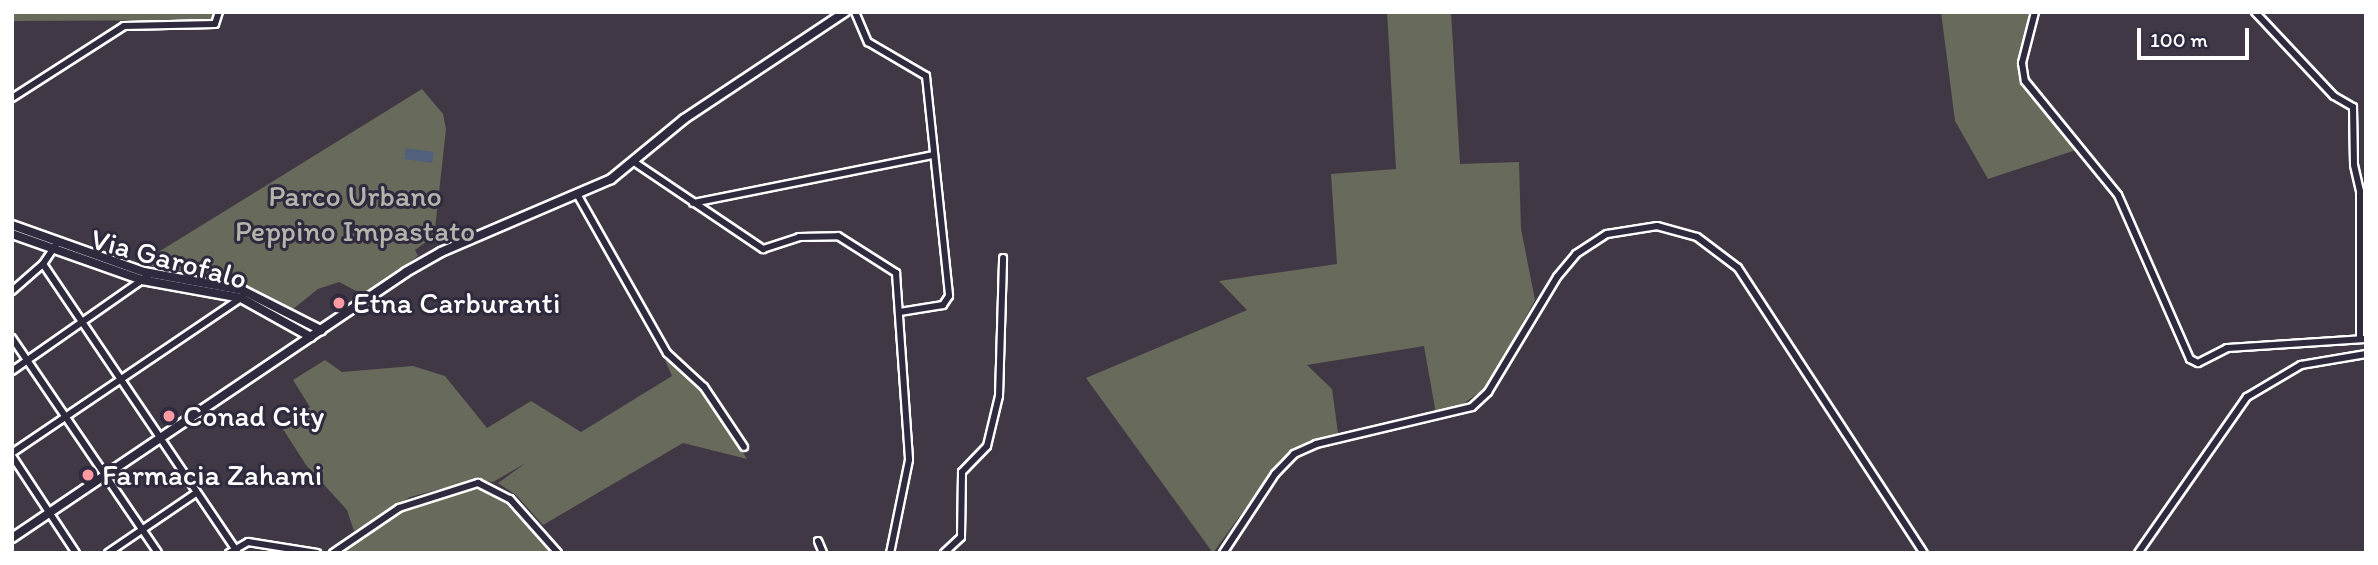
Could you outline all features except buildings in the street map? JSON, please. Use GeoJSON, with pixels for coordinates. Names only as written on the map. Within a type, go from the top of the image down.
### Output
{"type":"FeatureCollection","features":[{"type":"Feature","properties":{"kind":"main road"},"geometry":{"type":"LineString","coordinates":[[12,538],[441,252],[577,194],[635,162],[684,119],[842,13]]}},
{"type":"Feature","properties":{"kind":"main road","name":"Via Garofalo"},"geometry":{"type":"LineString","coordinates":[[12,225],[152,273],[242,289],[321,330]]}},
{"type":"Feature","properties":{"kind":"main road","name":"Via Garofalo"},"geometry":{"type":"LineString","coordinates":[[12,234],[142,280],[241,298],[311,337]]}},
{"type":"Feature","properties":{"kind":"street"},"geometry":{"type":"LineString","coordinates":[[12,99],[124,26],[215,24],[219,12]]}},
{"type":"Feature","properties":{"kind":"street"},"geometry":{"type":"LineString","coordinates":[[855,12],[868,42],[926,76],[948,296],[943,304],[900,312]]}},
{"type":"Feature","properties":{"kind":"street"},"geometry":{"type":"LineString","coordinates":[[2035,12],[2022,63],[2025,81],[2118,195],[2190,359],[2198,363],[2227,348],[2363,338],[2360,191],[2354,165],[2353,107],[2334,96],[2255,12]]}},
{"type":"Feature","properties":{"kind":"street"},"geometry":{"type":"LineString","coordinates":[[693,203],[933,155]]}},
{"type":"Feature","properties":{"kind":"street"},"geometry":{"type":"LineString","coordinates":[[635,162],[763,249],[810,236],[845,239],[896,273],[909,460],[890,553]]}},
{"type":"Feature","properties":{"kind":"street"},"geometry":{"type":"LineString","coordinates":[[577,194],[667,353],[704,387],[744,447]]}},
{"type":"Feature","properties":{"kind":"street"},"geometry":{"type":"LineString","coordinates":[[1223,553],[1275,474],[1294,454],[1316,444],[1472,407],[1488,392],[1557,277],[1576,254],[1620,230],[1657,226],[1697,237],[1738,268],[1924,553]]}},
{"type":"Feature","properties":{"kind":"street"},"geometry":{"type":"LineString","coordinates":[[12,292],[43,264],[54,251],[57,241]]}},
{"type":"Feature","properties":{"kind":"street"},"geometry":{"type":"LineString","coordinates":[[944,553],[961,537],[962,472],[987,446],[999,396],[1003,258]]}},
{"type":"Feature","properties":{"kind":"street"},"geometry":{"type":"LineString","coordinates":[[43,264],[123,378],[158,439],[234,551],[248,542],[317,553]]}},
{"type":"Feature","properties":{"kind":"street"},"geometry":{"type":"LineString","coordinates":[[12,371],[152,273]]}},
{"type":"Feature","properties":{"kind":"street"},"geometry":{"type":"LineString","coordinates":[[76,553],[12,454],[241,298]]}},
{"type":"Feature","properties":{"kind":"street"},"geometry":{"type":"LineString","coordinates":[[12,338],[158,553]]}},
{"type":"Feature","properties":{"kind":"street"},"geometry":{"type":"LineString","coordinates":[[2138,553],[2247,397],[2301,365],[2366,354]]}},
{"type":"Feature","properties":{"kind":"street"},"geometry":{"type":"LineString","coordinates":[[332,553],[399,508],[478,484],[510,499],[558,553]]}},
{"type":"Feature","properties":{"kind":"street"},"geometry":{"type":"LineString","coordinates":[[108,553],[195,493]]}},
{"type":"Feature","properties":{"kind":"street"},"geometry":{"type":"LineString","coordinates":[[818,541],[823,553]]}},
{"type":"Feature","properties":{"kind":"green space"},"geometry":{"type":"Polygon","coordinates":[[[12,12],[213,12],[213,20],[12,21],[12,12]]]}},
{"type":"Feature","properties":{"kind":"green space"},"geometry":{"type":"Polygon","coordinates":[[[1387,12],[1451,12],[1460,164],[1519,162],[1521,229],[1535,300],[1488,386],[1456,409],[1436,414],[1424,346],[1307,365],[1332,389],[1338,433],[1310,441],[1280,460],[1213,553],[1086,378],[1247,310],[1219,281],[1337,264],[1331,174],[1396,169],[1387,12]]]}},
{"type":"Feature","properties":{"kind":"green space"},"geometry":{"type":"Polygon","coordinates":[[[1941,12],[2033,12],[2019,63],[2023,82],[2076,150],[1988,179],[1955,121],[1941,12]]]}},
{"type":"Feature","properties":{"kind":"green space","name":"Parco Urbano Peppino Impastato"},"geometry":{"type":"Polygon","coordinates":[[[422,89],[443,114],[446,129],[435,229],[430,239],[415,250],[418,256],[364,295],[339,282],[318,289],[293,309],[230,280],[139,264],[422,89]]]}},
{"type":"Feature","properties":{"kind":"green space"},"geometry":{"type":"Polygon","coordinates":[[[325,360],[342,372],[413,366],[445,376],[487,428],[531,401],[581,432],[672,376],[665,360],[685,368],[703,390],[747,459],[683,443],[543,525],[516,495],[498,483],[526,463],[493,482],[474,480],[410,497],[354,531],[347,510],[306,465],[281,426],[310,407],[293,380],[325,360]]]}},
{"type":"Feature","properties":{"kind":"green space"},"geometry":{"type":"Polygon","coordinates":[[[476,488],[500,497],[551,553],[342,553],[404,510],[476,488]]]}},
{"type":"Feature","properties":{"kind":"water"},"geometry":{"type":"Polygon","coordinates":[[[406,148],[434,152],[432,163],[404,159],[406,148]]]}},
{"type":"Feature","properties":{"kind":"place","name":"Etna Carburanti"},"geometry":{"type":"Point","coordinates":[339,303]}},
{"type":"Feature","properties":{"kind":"place","name":"Conad City"},"geometry":{"type":"Point","coordinates":[169,416]}},
{"type":"Feature","properties":{"kind":"place","name":"Farmacia Zahami"},"geometry":{"type":"Point","coordinates":[88,475]}}]}
